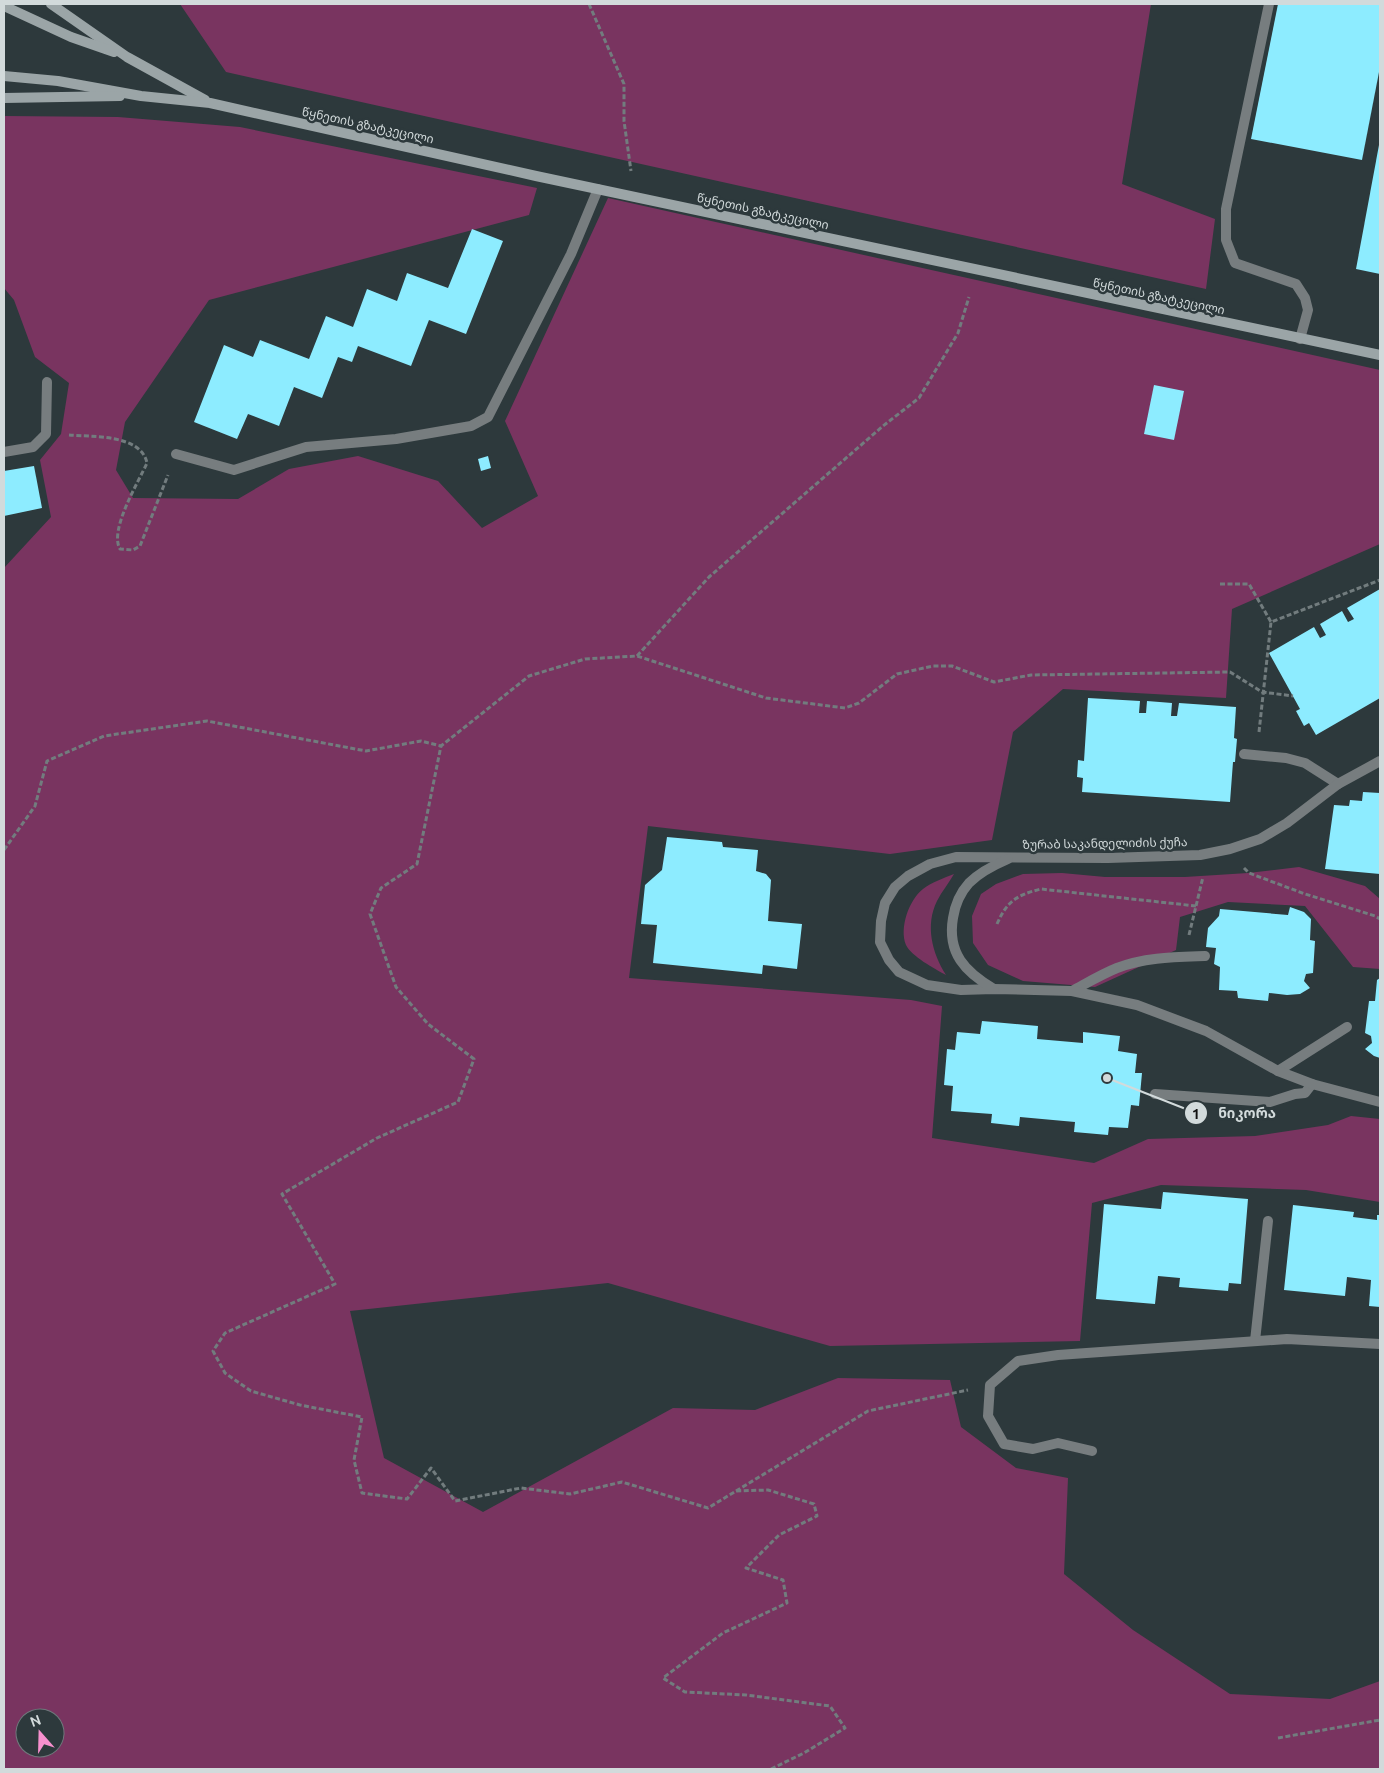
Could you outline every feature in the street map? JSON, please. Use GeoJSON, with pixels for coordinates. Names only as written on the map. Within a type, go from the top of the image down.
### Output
{"type":"FeatureCollection","features":[{"type":"Feature","properties":{"kind":"main road"},"geometry":{"type":"LineString","coordinates":[[51,4],[127,57],[210,103]]}},
{"type":"Feature","properties":{"kind":"main road"},"geometry":{"type":"LineString","coordinates":[[4,6],[71,37],[127,57]]}},
{"type":"Feature","properties":{"kind":"main road"},"geometry":{"type":"LineString","coordinates":[[4,76],[58,81],[141,96]]}},
{"type":"Feature","properties":{"kind":"main road"},"geometry":{"type":"LineString","coordinates":[[4,98],[141,96]]}},
{"type":"Feature","properties":{"kind":"main road","name":"წყნეთის გზატკეცილი"},"geometry":{"type":"LineString","coordinates":[[141,96],[210,103],[598,189],[1380,356]]}},
{"type":"Feature","properties":{"kind":"street"},"geometry":{"type":"LineString","coordinates":[[1270,4],[1226,209],[1226,240],[1236,263],[1296,284],[1305,298],[1308,310],[1300,339]]}},
{"type":"Feature","properties":{"kind":"street"},"geometry":{"type":"LineString","coordinates":[[176,454],[234,470],[306,447],[415,436],[471,426],[488,417],[571,254],[598,189]]}},
{"type":"Feature","properties":{"kind":"street"},"geometry":{"type":"LineString","coordinates":[[4,452],[32,448],[46,434],[47,382]]}},
{"type":"Feature","properties":{"kind":"street"},"geometry":{"type":"LineString","coordinates":[[1244,754],[1286,758],[1305,763],[1338,784]]}},
{"type":"Feature","properties":{"kind":"street","name":"ზურაბ საკანდელიძის ქუჩა"},"geometry":{"type":"LineString","coordinates":[[1380,761],[1338,784],[1287,823],[1267,835],[1230,849],[1200,855],[1108,858],[956,857],[930,864],[908,876],[895,887],[885,903],[881,921],[880,942],[889,960],[899,972],[927,985],[961,990],[1072,991],[1137,1005],[1198,1028],[1278,1071],[1312,1084],[1380,1102]]}},
{"type":"Feature","properties":{"kind":"street","name":"ზურაბ საკანდელიძის ქუჩა"},"geometry":{"type":"LineString","coordinates":[[994,989],[979,980],[963,965],[953,947],[951,927],[955,904],[968,884],[989,867],[1014,857]]}},
{"type":"Feature","properties":{"kind":"street"},"geometry":{"type":"LineString","coordinates":[[1072,991],[1117,968],[1139,962],[1205,956]]}},
{"type":"Feature","properties":{"kind":"street"},"geometry":{"type":"LineString","coordinates":[[1278,1071],[1347,1027]]}},
{"type":"Feature","properties":{"kind":"street"},"geometry":{"type":"LineString","coordinates":[[1155,1094],[1270,1102],[1295,1094],[1305,1093],[1312,1084]]}},
{"type":"Feature","properties":{"kind":"street"},"geometry":{"type":"LineString","coordinates":[[1255,1341],[1268,1221]]}},
{"type":"Feature","properties":{"kind":"street"},"geometry":{"type":"LineString","coordinates":[[1092,1451],[1058,1443],[1034,1449],[1004,1444],[988,1416],[990,1386],[1018,1361],[1058,1355],[1287,1339],[1380,1344]]}},
{"type":"Feature","properties":{"kind":"path"},"geometry":{"type":"LineString","coordinates":[[589,4],[624,84],[624,121],[631,172]]}},
{"type":"Feature","properties":{"kind":"path"},"geometry":{"type":"LineString","coordinates":[[637,656],[709,577],[883,426],[919,398],[958,333],[969,297]]}},
{"type":"Feature","properties":{"kind":"path"},"geometry":{"type":"LineString","coordinates":[[46,434],[125,441],[138,449],[146,458],[147,464],[119,523],[117,543],[120,549],[133,550],[140,546],[176,454]]}},
{"type":"Feature","properties":{"kind":"path"},"geometry":{"type":"LineString","coordinates":[[1271,622],[1380,580]]}},
{"type":"Feature","properties":{"kind":"path"},"geometry":{"type":"LineString","coordinates":[[1220,584],[1250,584],[1271,622],[1259,732]]}},
{"type":"Feature","properties":{"kind":"path"},"geometry":{"type":"LineString","coordinates":[[990,1386],[868,1411],[708,1508],[622,1482],[570,1494],[521,1488],[455,1501],[432,1468],[407,1499],[362,1493],[354,1460],[362,1417],[300,1405],[252,1391],[225,1373],[214,1351],[225,1333],[335,1284],[282,1194],[377,1138],[458,1102],[474,1059],[428,1024],[396,987],[370,914],[381,888],[417,864],[441,746],[529,676],[585,659],[637,656],[766,698],[845,708],[859,703],[897,674],[934,666],[952,666],[994,682],[1031,675],[1230,672],[1262,692],[1294,696]]}},
{"type":"Feature","properties":{"kind":"path"},"geometry":{"type":"LineString","coordinates":[[4,850],[35,806],[47,761],[104,736],[207,721],[366,751],[421,741],[441,746]]}},
{"type":"Feature","properties":{"kind":"path"},"geometry":{"type":"LineString","coordinates":[[1230,849],[1248,873],[1380,919]]}},
{"type":"Feature","properties":{"kind":"path"},"geometry":{"type":"LineString","coordinates":[[996,924],[1004,909],[1023,894],[1041,889],[1196,906]]}},
{"type":"Feature","properties":{"kind":"path"},"geometry":{"type":"LineString","coordinates":[[736,1491],[768,1490],[814,1504],[817,1516],[779,1535],[746,1568],[783,1580],[787,1603],[723,1633],[663,1678],[685,1692],[746,1695],[830,1706],[845,1728],[804,1753],[771,1769]]}},
{"type":"Feature","properties":{"kind":"path"},"geometry":{"type":"LineString","coordinates":[[1278,1738],[1380,1720]]}},
{"type":"Feature","properties":{"kind":"shaded area"},"geometry":{"type":"Polygon","coordinates":[[[180,4],[1151,4],[1122,184],[1215,219],[1206,289],[226,72],[180,4]]]}},
{"type":"Feature","properties":{"kind":"shaded area"},"geometry":{"type":"Polygon","coordinates":[[[4,116],[118,117],[240,127],[537,188],[529,215],[209,300],[125,422],[116,470],[133,498],[238,499],[289,469],[358,456],[438,481],[482,528],[538,496],[505,421],[608,198],[1380,370],[1380,544],[1232,609],[1226,698],[1063,689],[1013,732],[992,840],[890,854],[648,826],[629,978],[911,1000],[942,1006],[932,1138],[1094,1163],[1148,1139],[1255,1136],[1328,1125],[1351,1116],[1380,1119],[1380,1202],[1306,1190],[1161,1185],[1092,1203],[1080,1341],[830,1346],[608,1283],[350,1311],[384,1458],[483,1512],[673,1408],[755,1410],[838,1378],[950,1380],[961,1427],[1016,1468],[1068,1478],[1064,1574],[1133,1630],[1230,1694],[1330,1699],[1380,1681],[1380,1769],[4,1769],[4,568],[51,517],[40,460],[61,434],[69,383],[35,357],[14,300],[4,288],[4,116]]]}},
{"type":"Feature","properties":{"kind":"shaded area"},"geometry":{"type":"Polygon","coordinates":[[[1299,867],[1365,886],[1380,899],[1380,969],[1353,967],[1305,906],[1228,902],[1180,917],[1176,950],[1095,987],[1023,981],[988,965],[973,943],[972,916],[981,894],[996,884],[1023,874],[1062,873],[1105,877],[1185,877],[1248,873],[1299,867]]]}},
{"type":"Feature","properties":{"kind":"shaded area"},"geometry":{"type":"Polygon","coordinates":[[[954,874],[937,901],[931,920],[934,948],[946,975],[924,962],[909,949],[904,938],[904,931],[910,907],[918,894],[930,884],[954,874]]]}},
{"type":"Feature","properties":{"kind":"building"},"geometry":{"type":"Polygon","coordinates":[[[1278,4],[1380,4],[1380,67],[1362,160],[1251,139],[1278,4]]]}},
{"type":"Feature","properties":{"kind":"building"},"geometry":{"type":"Polygon","coordinates":[[[1380,145],[1380,274],[1356,269],[1380,145]]]}},
{"type":"Feature","properties":{"kind":"building"},"geometry":{"type":"Polygon","coordinates":[[[472,229],[503,241],[466,334],[429,320],[411,366],[358,346],[352,362],[338,357],[322,398],[294,387],[279,426],[248,414],[237,439],[194,422],[224,345],[253,357],[260,340],[309,359],[326,316],[353,327],[367,289],[397,301],[407,273],[448,288],[472,229]]]}},
{"type":"Feature","properties":{"kind":"building"},"geometry":{"type":"Polygon","coordinates":[[[1154,385],[1184,391],[1174,440],[1144,434],[1154,385]]]}},
{"type":"Feature","properties":{"kind":"building"},"geometry":{"type":"Polygon","coordinates":[[[488,456],[491,468],[481,471],[478,459],[488,456]]]}},
{"type":"Feature","properties":{"kind":"building"},"geometry":{"type":"Polygon","coordinates":[[[34,466],[42,508],[4,516],[4,471],[34,466]]]}},
{"type":"Feature","properties":{"kind":"building"},"geometry":{"type":"Polygon","coordinates":[[[1380,589],[1380,698],[1316,735],[1309,723],[1304,726],[1296,711],[1300,709],[1269,653],[1314,627],[1320,638],[1326,635],[1320,624],[1342,611],[1348,622],[1354,619],[1347,608],[1380,589]]]}},
{"type":"Feature","properties":{"kind":"building"},"geometry":{"type":"Polygon","coordinates":[[[1088,698],[1140,701],[1139,713],[1146,713],[1147,701],[1172,703],[1171,716],[1177,716],[1179,703],[1236,707],[1234,738],[1237,739],[1230,802],[1082,792],[1083,778],[1077,777],[1078,760],[1084,761],[1088,698]]]}},
{"type":"Feature","properties":{"kind":"building"},"geometry":{"type":"Polygon","coordinates":[[[1363,792],[1380,793],[1380,874],[1325,869],[1334,805],[1349,806],[1350,800],[1362,801],[1363,792]]]}},
{"type":"Feature","properties":{"kind":"building"},"geometry":{"type":"Polygon","coordinates":[[[667,837],[722,842],[723,847],[758,850],[756,871],[766,874],[771,880],[768,921],[802,924],[797,969],[763,965],[762,974],[653,963],[657,925],[641,924],[645,885],[662,870],[667,837]]]}},
{"type":"Feature","properties":{"kind":"building"},"geometry":{"type":"Polygon","coordinates":[[[1290,907],[1304,912],[1311,919],[1310,940],[1315,941],[1313,973],[1306,974],[1304,981],[1310,988],[1300,994],[1269,993],[1268,1001],[1238,998],[1237,991],[1219,990],[1220,967],[1214,964],[1216,948],[1206,947],[1208,928],[1219,916],[1220,909],[1288,915],[1290,907]]]}},
{"type":"Feature","properties":{"kind":"building"},"geometry":{"type":"Polygon","coordinates":[[[1380,978],[1380,1058],[1365,1049],[1372,1043],[1371,1036],[1365,1033],[1369,1001],[1375,1001],[1377,980],[1380,978]]]}},
{"type":"Feature","properties":{"kind":"building"},"geometry":{"type":"Polygon","coordinates":[[[982,1021],[1038,1026],[1037,1039],[1083,1043],[1083,1032],[1120,1036],[1118,1051],[1137,1054],[1135,1073],[1142,1073],[1139,1106],[1131,1105],[1128,1128],[1109,1127],[1108,1135],[1074,1132],[1075,1122],[1020,1117],[1019,1126],[991,1123],[992,1114],[951,1111],[953,1086],[944,1085],[947,1049],[955,1050],[957,1032],[980,1034],[982,1021]]]}},
{"type":"Feature","properties":{"kind":"building"},"geometry":{"type":"Polygon","coordinates":[[[1163,1192],[1248,1199],[1241,1284],[1229,1283],[1228,1291],[1179,1287],[1180,1278],[1158,1276],[1155,1304],[1096,1299],[1104,1204],[1161,1209],[1163,1192]]]}},
{"type":"Feature","properties":{"kind":"building"},"geometry":{"type":"Polygon","coordinates":[[[1293,1205],[1354,1212],[1353,1217],[1377,1220],[1377,1215],[1380,1215],[1380,1307],[1369,1306],[1371,1280],[1347,1277],[1345,1296],[1284,1290],[1293,1205]]]}},
{"type":"Feature","properties":{"kind":"place","name":"ნიკორა"},"geometry":{"type":"Point","coordinates":[1107,1078]}}]}
